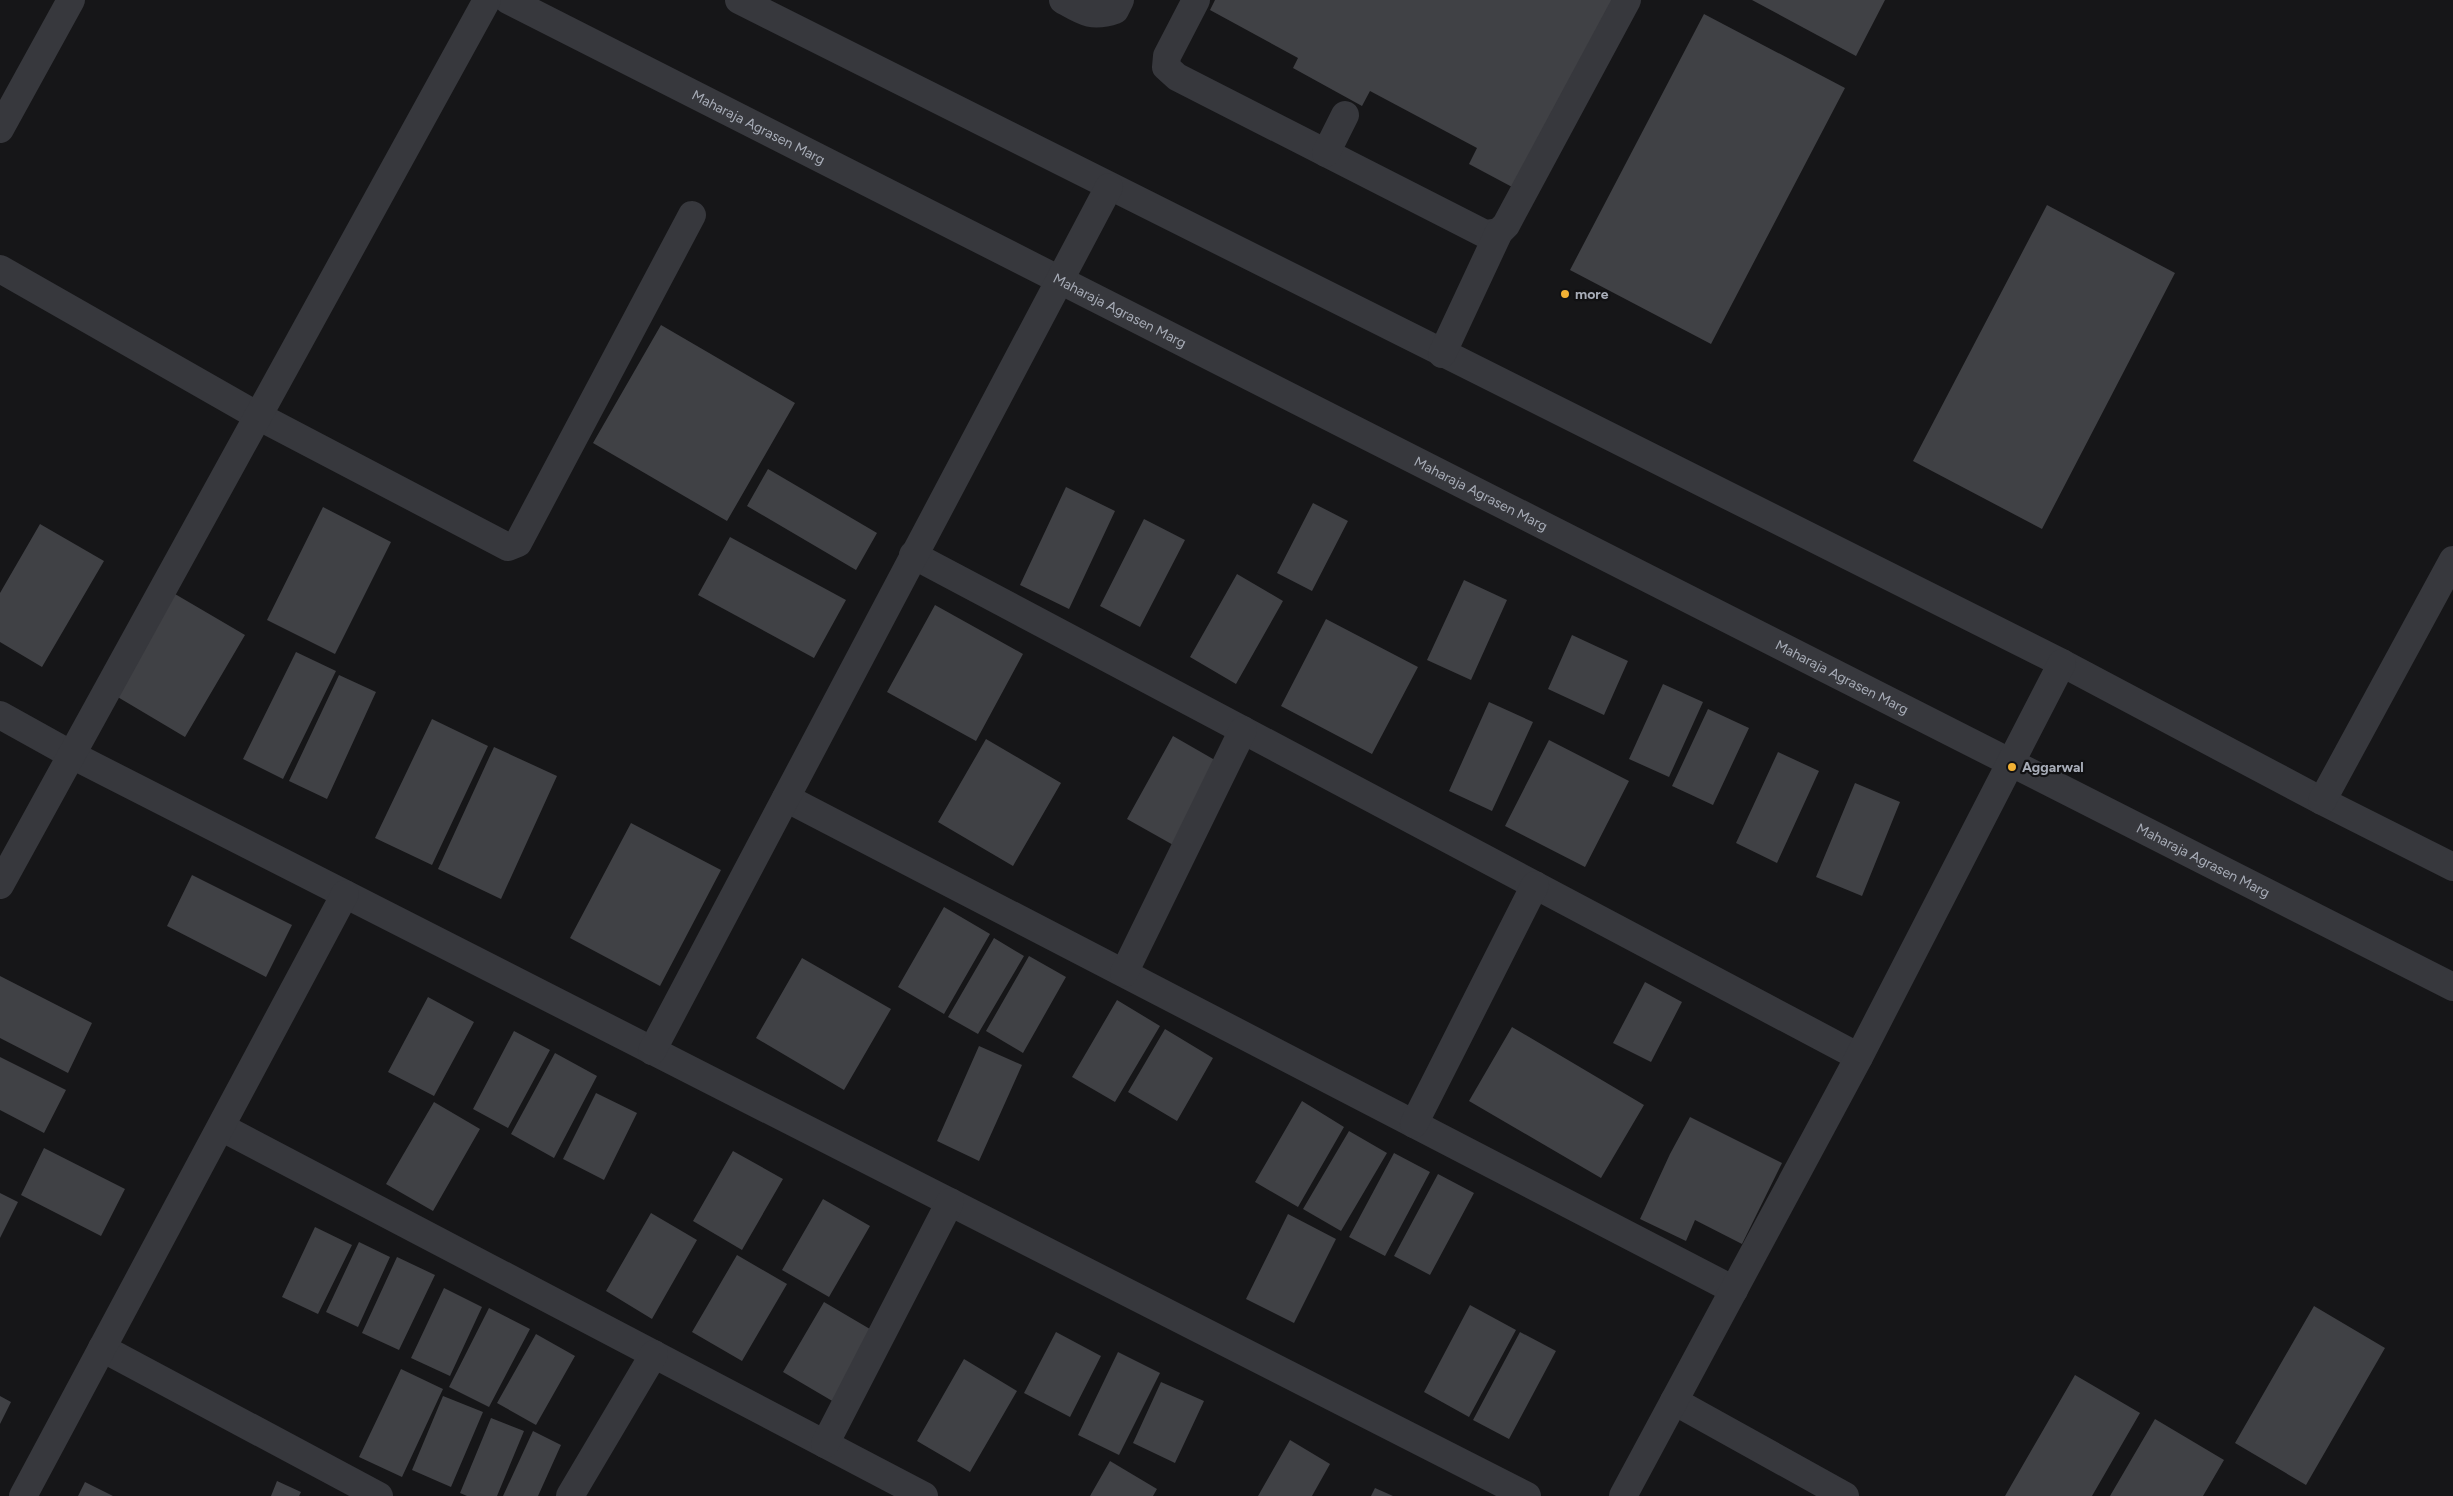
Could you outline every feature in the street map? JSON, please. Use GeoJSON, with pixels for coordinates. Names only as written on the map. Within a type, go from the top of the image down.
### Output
{"type":"FeatureCollection","features":[{"type":"Feature","properties":{"kind":"street"},"geometry":{"type":"LineString","coordinates":[[0,129],[70,0]]}},
{"type":"Feature","properties":{"kind":"street"},"geometry":{"type":"LineString","coordinates":[[0,885],[487,0]]}},
{"type":"Feature","properties":{"kind":"street","name":"Maharaja Agrasen Marg"},"geometry":{"type":"LineString","coordinates":[[508,0],[2453,987]]}},
{"type":"Feature","properties":{"kind":"street"},"geometry":{"type":"LineString","coordinates":[[739,0],[1442,354],[2062,663],[2322,801],[2453,867]]}},
{"type":"Feature","properties":{"kind":"street"},"geometry":{"type":"LineString","coordinates":[[1063,0],[1085,12],[1100,15],[1115,10],[1120,0]]}},
{"type":"Feature","properties":{"kind":"street"},"geometry":{"type":"LineString","coordinates":[[1196,0],[1167,56],[1166,68],[1177,77],[1485,234],[1500,232]]}},
{"type":"Feature","properties":{"kind":"street"},"geometry":{"type":"LineString","coordinates":[[1442,354],[1500,232],[1506,225],[1627,0]]}},
{"type":"Feature","properties":{"kind":"street"},"geometry":{"type":"LineString","coordinates":[[1326,153],[1345,115]]}},
{"type":"Feature","properties":{"kind":"street"},"geometry":{"type":"LineString","coordinates":[[652,1051],[1109,187]]}},
{"type":"Feature","properties":{"kind":"street"},"geometry":{"type":"LineString","coordinates":[[0,269],[258,416],[508,547],[515,546],[692,215]]}},
{"type":"Feature","properties":{"kind":"street"},"geometry":{"type":"LineString","coordinates":[[913,555],[1859,1057]]}},
{"type":"Feature","properties":{"kind":"street"},"geometry":{"type":"LineString","coordinates":[[2322,801],[2453,560]]}},
{"type":"Feature","properties":{"kind":"street"},"geometry":{"type":"LineString","coordinates":[[1624,1496],[1859,1057],[2062,663]]}},
{"type":"Feature","properties":{"kind":"street"},"geometry":{"type":"LineString","coordinates":[[0,715],[72,755],[1527,1496]]}},
{"type":"Feature","properties":{"kind":"street"},"geometry":{"type":"LineString","coordinates":[[1124,973],[1243,730]]}},
{"type":"Feature","properties":{"kind":"street"},"geometry":{"type":"LineString","coordinates":[[786,798],[1734,1290]]}},
{"type":"Feature","properties":{"kind":"street"},"geometry":{"type":"LineString","coordinates":[[1414,1124],[1536,885]]}},
{"type":"Feature","properties":{"kind":"street"},"geometry":{"type":"LineString","coordinates":[[24,1496],[345,894]]}},
{"type":"Feature","properties":{"kind":"street"},"geometry":{"type":"LineString","coordinates":[[221,1127],[924,1496]]}},
{"type":"Feature","properties":{"kind":"street"},"geometry":{"type":"LineString","coordinates":[[825,1444],[950,1202]]}},
{"type":"Feature","properties":{"kind":"street"},"geometry":{"type":"LineString","coordinates":[[102,1348],[379,1496]]}},
{"type":"Feature","properties":{"kind":"street"},"geometry":{"type":"LineString","coordinates":[[570,1496],[654,1354]]}},
{"type":"Feature","properties":{"kind":"street"},"geometry":{"type":"LineString","coordinates":[[1674,1401],[1845,1496]]}},
{"type":"Feature","properties":{"kind":"building"},"geometry":{"type":"Polygon","coordinates":[[[1215,0],[1615,0],[1514,188],[1469,164],[1477,148],[1370,91],[1362,106],[1293,68],[1298,58],[1210,10],[1215,0]]]}},
{"type":"Feature","properties":{"kind":"building"},"geometry":{"type":"Polygon","coordinates":[[[1752,0],[1885,0],[1856,56],[1752,0]]]}},
{"type":"Feature","properties":{"kind":"building"},"geometry":{"type":"Polygon","coordinates":[[[1704,14],[1845,88],[1711,344],[1570,270],[1704,14]]]}},
{"type":"Feature","properties":{"kind":"building"},"geometry":{"type":"Polygon","coordinates":[[[2047,205],[2175,273],[2042,529],[1913,461],[2047,205]]]}},
{"type":"Feature","properties":{"kind":"building"},"geometry":{"type":"Polygon","coordinates":[[[661,325],[795,403],[727,521],[593,443],[661,325]]]}},
{"type":"Feature","properties":{"kind":"building"},"geometry":{"type":"Polygon","coordinates":[[[768,469],[877,533],[856,570],[747,506],[768,469]]]}},
{"type":"Feature","properties":{"kind":"building"},"geometry":{"type":"Polygon","coordinates":[[[1066,487],[1115,511],[1069,609],[1020,585],[1066,487]]]}},
{"type":"Feature","properties":{"kind":"building"},"geometry":{"type":"Polygon","coordinates":[[[1313,503],[1348,521],[1312,591],[1277,573],[1313,503]]]}},
{"type":"Feature","properties":{"kind":"building"},"geometry":{"type":"Polygon","coordinates":[[[323,507],[391,542],[335,654],[267,620],[323,507]]]}},
{"type":"Feature","properties":{"kind":"building"},"geometry":{"type":"Polygon","coordinates":[[[1144,519],[1185,540],[1140,627],[1100,606],[1144,519]]]}},
{"type":"Feature","properties":{"kind":"building"},"geometry":{"type":"Polygon","coordinates":[[[40,524],[104,561],[42,667],[0,642],[0,593],[40,524]]]}},
{"type":"Feature","properties":{"kind":"building"},"geometry":{"type":"Polygon","coordinates":[[[730,537],[846,600],[814,658],[698,595],[730,537]]]}},
{"type":"Feature","properties":{"kind":"building"},"geometry":{"type":"Polygon","coordinates":[[[1237,574],[1283,601],[1236,684],[1190,657],[1237,574]]]}},
{"type":"Feature","properties":{"kind":"building"},"geometry":{"type":"Polygon","coordinates":[[[1464,580],[1507,600],[1471,680],[1427,660],[1464,580]]]}},
{"type":"Feature","properties":{"kind":"building"},"geometry":{"type":"Polygon","coordinates":[[[175,594],[245,635],[185,737],[116,696],[175,594]]]}},
{"type":"Feature","properties":{"kind":"building"},"geometry":{"type":"Polygon","coordinates":[[[935,605],[1023,654],[976,741],[887,692],[935,605]]]}},
{"type":"Feature","properties":{"kind":"building"},"geometry":{"type":"Polygon","coordinates":[[[1326,619],[1418,667],[1372,754],[1281,706],[1326,619]]]}},
{"type":"Feature","properties":{"kind":"building"},"geometry":{"type":"Polygon","coordinates":[[[1572,635],[1628,661],[1604,715],[1548,689],[1572,635]]]}},
{"type":"Feature","properties":{"kind":"building"},"geometry":{"type":"Polygon","coordinates":[[[296,652],[336,671],[283,779],[243,759],[296,652]]]}},
{"type":"Feature","properties":{"kind":"building"},"geometry":{"type":"Polygon","coordinates":[[[339,675],[376,692],[327,799],[289,781],[339,675]]]}},
{"type":"Feature","properties":{"kind":"building"},"geometry":{"type":"Polygon","coordinates":[[[1663,684],[1703,702],[1669,777],[1629,759],[1663,684]]]}},
{"type":"Feature","properties":{"kind":"building"},"geometry":{"type":"Polygon","coordinates":[[[1489,702],[1533,722],[1492,811],[1449,791],[1489,702]]]}},
{"type":"Feature","properties":{"kind":"building"},"geometry":{"type":"Polygon","coordinates":[[[1708,709],[1749,728],[1713,805],[1672,786],[1708,709]]]}},
{"type":"Feature","properties":{"kind":"building"},"geometry":{"type":"Polygon","coordinates":[[[432,719],[488,746],[432,865],[375,838],[432,719]]]}},
{"type":"Feature","properties":{"kind":"building"},"geometry":{"type":"Polygon","coordinates":[[[1173,736],[1220,763],[1175,846],[1127,819],[1173,736]]]}},
{"type":"Feature","properties":{"kind":"building"},"geometry":{"type":"Polygon","coordinates":[[[986,739],[1061,783],[1013,866],[938,822],[986,739]]]}},
{"type":"Feature","properties":{"kind":"building"},"geometry":{"type":"Polygon","coordinates":[[[1549,740],[1629,781],[1585,867],[1505,826],[1549,740]]]}},
{"type":"Feature","properties":{"kind":"building"},"geometry":{"type":"Polygon","coordinates":[[[494,747],[557,776],[501,899],[438,869],[494,747]]]}},
{"type":"Feature","properties":{"kind":"building"},"geometry":{"type":"Polygon","coordinates":[[[1778,752],[1819,771],[1777,863],[1736,843],[1778,752]]]}},
{"type":"Feature","properties":{"kind":"building"},"geometry":{"type":"Polygon","coordinates":[[[1855,783],[1900,802],[1862,896],[1816,877],[1855,783]]]}},
{"type":"Feature","properties":{"kind":"building"},"geometry":{"type":"Polygon","coordinates":[[[631,823],[721,870],[660,986],[570,938],[631,823]]]}},
{"type":"Feature","properties":{"kind":"building"},"geometry":{"type":"Polygon","coordinates":[[[192,875],[292,925],[266,977],[167,926],[192,875]]]}},
{"type":"Feature","properties":{"kind":"building"},"geometry":{"type":"Polygon","coordinates":[[[944,907],[990,934],[944,1014],[898,987],[944,907]]]}},
{"type":"Feature","properties":{"kind":"building"},"geometry":{"type":"Polygon","coordinates":[[[994,938],[1024,956],[978,1034],[948,1017],[994,938]]]}},
{"type":"Feature","properties":{"kind":"building"},"geometry":{"type":"Polygon","coordinates":[[[1029,956],[1066,977],[1023,1053],[986,1031],[1029,956]]]}},
{"type":"Feature","properties":{"kind":"building"},"geometry":{"type":"Polygon","coordinates":[[[802,958],[891,1009],[844,1090],[756,1038],[802,958]]]}},
{"type":"Feature","properties":{"kind":"building"},"geometry":{"type":"Polygon","coordinates":[[[0,976],[92,1023],[68,1073],[0,1038],[0,976]]]}},
{"type":"Feature","properties":{"kind":"building"},"geometry":{"type":"Polygon","coordinates":[[[1645,982],[1682,1002],[1651,1062],[1613,1043],[1645,982]]]}},
{"type":"Feature","properties":{"kind":"building"},"geometry":{"type":"Polygon","coordinates":[[[428,997],[474,1022],[434,1096],[388,1072],[428,997]]]}},
{"type":"Feature","properties":{"kind":"building"},"geometry":{"type":"Polygon","coordinates":[[[1117,1000],[1160,1026],[1115,1102],[1072,1077],[1117,1000]]]}},
{"type":"Feature","properties":{"kind":"building"},"geometry":{"type":"Polygon","coordinates":[[[1512,1027],[1644,1105],[1601,1178],[1469,1101],[1512,1027]]]}},
{"type":"Feature","properties":{"kind":"building"},"geometry":{"type":"Polygon","coordinates":[[[1165,1029],[1213,1058],[1177,1121],[1128,1092],[1165,1029]]]}},
{"type":"Feature","properties":{"kind":"building"},"geometry":{"type":"Polygon","coordinates":[[[514,1031],[550,1050],[508,1128],[473,1109],[514,1031]]]}},
{"type":"Feature","properties":{"kind":"building"},"geometry":{"type":"Polygon","coordinates":[[[979,1046],[1022,1065],[979,1161],[937,1141],[979,1046]]]}},
{"type":"Feature","properties":{"kind":"building"},"geometry":{"type":"Polygon","coordinates":[[[555,1053],[597,1076],[554,1158],[511,1134],[555,1053]]]}},
{"type":"Feature","properties":{"kind":"building"},"geometry":{"type":"Polygon","coordinates":[[[0,1057],[66,1090],[44,1133],[0,1110],[0,1057]]]}},
{"type":"Feature","properties":{"kind":"building"},"geometry":{"type":"Polygon","coordinates":[[[596,1093],[637,1113],[604,1180],[563,1159],[596,1093]]]}},
{"type":"Feature","properties":{"kind":"building"},"geometry":{"type":"Polygon","coordinates":[[[1302,1101],[1344,1127],[1298,1207],[1255,1182],[1302,1101]]]}},
{"type":"Feature","properties":{"kind":"building"},"geometry":{"type":"Polygon","coordinates":[[[434,1102],[480,1129],[433,1211],[386,1184],[434,1102]]]}},
{"type":"Feature","properties":{"kind":"building"},"geometry":{"type":"Polygon","coordinates":[[[1690,1117],[1782,1163],[1742,1244],[1695,1220],[1686,1241],[1640,1219],[1670,1154],[1690,1117]]]}},
{"type":"Feature","properties":{"kind":"building"},"geometry":{"type":"Polygon","coordinates":[[[1349,1131],[1387,1153],[1341,1231],[1303,1209],[1349,1131]]]}},
{"type":"Feature","properties":{"kind":"building"},"geometry":{"type":"Polygon","coordinates":[[[44,1148],[125,1189],[101,1236],[21,1195],[44,1148]]]}},
{"type":"Feature","properties":{"kind":"building"},"geometry":{"type":"Polygon","coordinates":[[[733,1151],[783,1179],[742,1250],[693,1221],[733,1151]]]}},
{"type":"Feature","properties":{"kind":"building"},"geometry":{"type":"Polygon","coordinates":[[[1394,1153],[1430,1172],[1385,1256],[1349,1237],[1394,1153]]]}},
{"type":"Feature","properties":{"kind":"building"},"geometry":{"type":"Polygon","coordinates":[[[1438,1174],[1474,1193],[1430,1275],[1394,1256],[1438,1174]]]}},
{"type":"Feature","properties":{"kind":"building"},"geometry":{"type":"Polygon","coordinates":[[[0,1193],[18,1202],[0,1238],[0,1193]]]}},
{"type":"Feature","properties":{"kind":"building"},"geometry":{"type":"Polygon","coordinates":[[[823,1199],[870,1226],[829,1297],[782,1270],[823,1199]]]}},
{"type":"Feature","properties":{"kind":"building"},"geometry":{"type":"Polygon","coordinates":[[[651,1213],[697,1240],[652,1319],[606,1291],[651,1213]]]}},
{"type":"Feature","properties":{"kind":"building"},"geometry":{"type":"Polygon","coordinates":[[[1288,1214],[1336,1239],[1294,1323],[1246,1299],[1288,1214]]]}},
{"type":"Feature","properties":{"kind":"building"},"geometry":{"type":"Polygon","coordinates":[[[315,1227],[352,1245],[318,1314],[282,1297],[315,1227]]]}},
{"type":"Feature","properties":{"kind":"building"},"geometry":{"type":"Polygon","coordinates":[[[359,1242],[390,1257],[358,1327],[326,1312],[359,1242]]]}},
{"type":"Feature","properties":{"kind":"building"},"geometry":{"type":"Polygon","coordinates":[[[737,1255],[787,1284],[742,1361],[692,1332],[737,1255]]]}},
{"type":"Feature","properties":{"kind":"building"},"geometry":{"type":"Polygon","coordinates":[[[397,1257],[435,1275],[399,1350],[362,1333],[397,1257]]]}},
{"type":"Feature","properties":{"kind":"building"},"geometry":{"type":"Polygon","coordinates":[[[444,1288],[482,1307],[450,1376],[411,1358],[444,1288]]]}},
{"type":"Feature","properties":{"kind":"building"},"geometry":{"type":"Polygon","coordinates":[[[824,1302],[875,1332],[834,1402],[783,1372],[824,1302]]]}},
{"type":"Feature","properties":{"kind":"building"},"geometry":{"type":"Polygon","coordinates":[[[1470,1305],[1516,1330],[1469,1417],[1424,1392],[1470,1305]]]}},
{"type":"Feature","properties":{"kind":"building"},"geometry":{"type":"Polygon","coordinates":[[[2314,1306],[2385,1348],[2306,1485],[2235,1443],[2314,1306]]]}},
{"type":"Feature","properties":{"kind":"building"},"geometry":{"type":"Polygon","coordinates":[[[489,1308],[530,1329],[489,1407],[449,1387],[489,1308]]]}},
{"type":"Feature","properties":{"kind":"building"},"geometry":{"type":"Polygon","coordinates":[[[1056,1332],[1101,1356],[1070,1417],[1024,1393],[1056,1332]]]}},
{"type":"Feature","properties":{"kind":"building"},"geometry":{"type":"Polygon","coordinates":[[[1520,1332],[1556,1351],[1509,1439],[1473,1420],[1520,1332]]]}},
{"type":"Feature","properties":{"kind":"building"},"geometry":{"type":"Polygon","coordinates":[[[536,1334],[575,1356],[536,1425],[497,1403],[536,1334]]]}},
{"type":"Feature","properties":{"kind":"building"},"geometry":{"type":"Polygon","coordinates":[[[1118,1352],[1160,1373],[1119,1455],[1078,1435],[1118,1352]]]}},
{"type":"Feature","properties":{"kind":"building"},"geometry":{"type":"Polygon","coordinates":[[[964,1359],[1017,1391],[970,1472],[917,1441],[964,1359]]]}},
{"type":"Feature","properties":{"kind":"building"},"geometry":{"type":"Polygon","coordinates":[[[401,1369],[443,1389],[402,1477],[359,1457],[401,1369]]]}},
{"type":"Feature","properties":{"kind":"building"},"geometry":{"type":"Polygon","coordinates":[[[2075,1375],[2140,1413],[2092,1496],[2005,1496],[2075,1375]]]}},
{"type":"Feature","properties":{"kind":"building"},"geometry":{"type":"Polygon","coordinates":[[[1161,1382],[1204,1401],[1175,1463],[1133,1443],[1161,1382]]]}},
{"type":"Feature","properties":{"kind":"building"},"geometry":{"type":"Polygon","coordinates":[[[0,1396],[11,1402],[0,1424],[0,1396]]]}},
{"type":"Feature","properties":{"kind":"building"},"geometry":{"type":"Polygon","coordinates":[[[443,1396],[483,1412],[451,1487],[412,1470],[443,1396]]]}},
{"type":"Feature","properties":{"kind":"building"},"geometry":{"type":"Polygon","coordinates":[[[491,1418],[524,1431],[497,1496],[467,1496],[460,1493],[491,1418]]]}},
{"type":"Feature","properties":{"kind":"building"},"geometry":{"type":"Polygon","coordinates":[[[2155,1419],[2224,1460],[2203,1496],[2110,1496],[2155,1419]]]}},
{"type":"Feature","properties":{"kind":"building"},"geometry":{"type":"Polygon","coordinates":[[[533,1431],[561,1445],[538,1496],[503,1496],[533,1431]]]}},
{"type":"Feature","properties":{"kind":"building"},"geometry":{"type":"Polygon","coordinates":[[[1290,1440],[1330,1464],[1312,1496],[1258,1496],[1290,1440]]]}},
{"type":"Feature","properties":{"kind":"building"},"geometry":{"type":"Polygon","coordinates":[[[1110,1461],[1157,1489],[1153,1496],[1090,1496],[1110,1461]]]}},
{"type":"Feature","properties":{"kind":"building"},"geometry":{"type":"Polygon","coordinates":[[[277,1481],[301,1492],[299,1496],[271,1496],[277,1481]]]}},
{"type":"Feature","properties":{"kind":"building"},"geometry":{"type":"Polygon","coordinates":[[[85,1482],[113,1496],[78,1496],[85,1482]]]}},
{"type":"Feature","properties":{"kind":"building"},"geometry":{"type":"Polygon","coordinates":[[[1375,1488],[1393,1496],[1371,1496],[1375,1488]]]}},
{"type":"Feature","properties":{"kind":"place","name":"more"},"geometry":{"type":"Point","coordinates":[1565,294]}},
{"type":"Feature","properties":{"kind":"place","name":"Aggarwal"},"geometry":{"type":"Point","coordinates":[2012,767]}}]}
